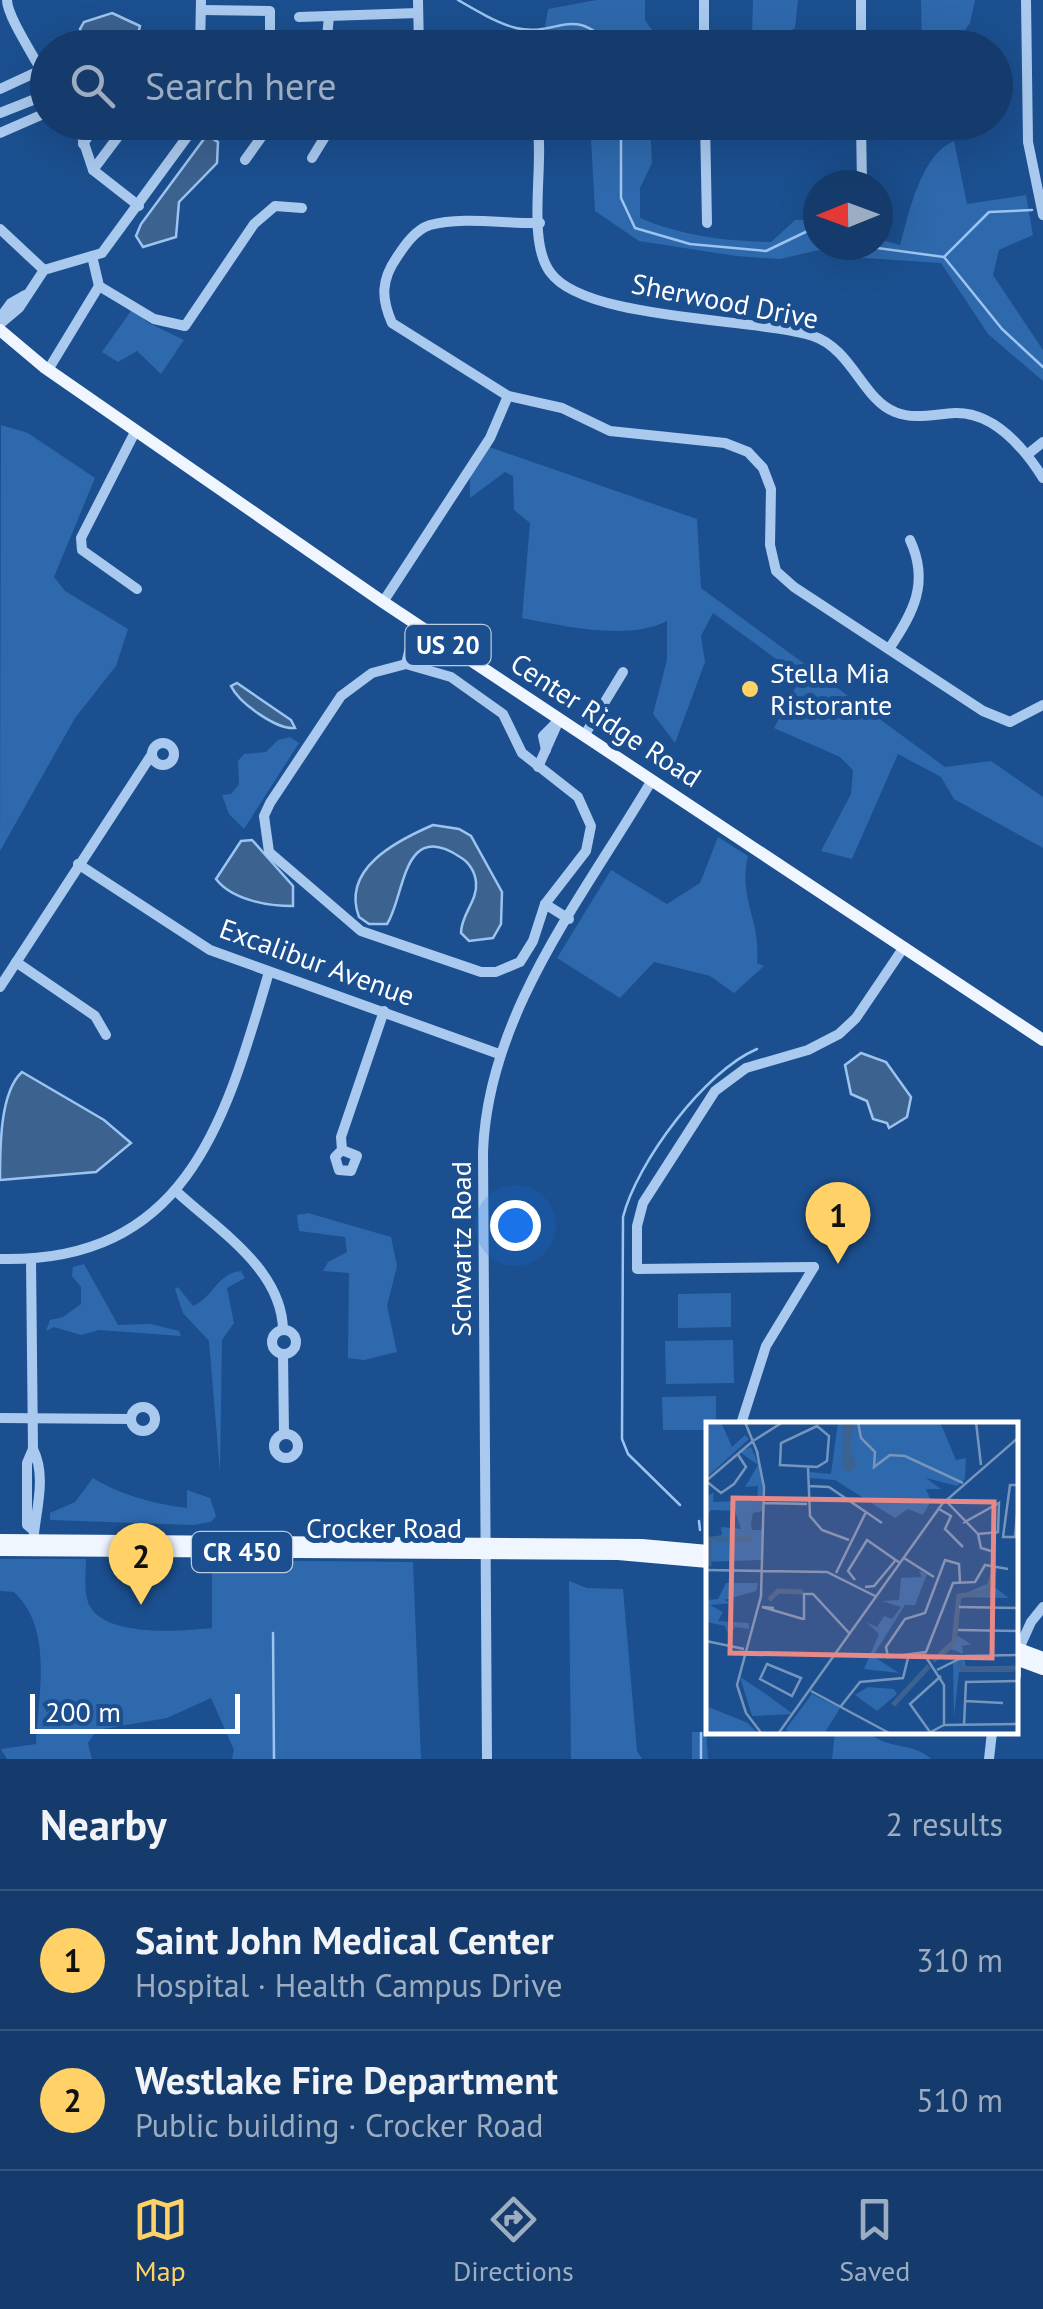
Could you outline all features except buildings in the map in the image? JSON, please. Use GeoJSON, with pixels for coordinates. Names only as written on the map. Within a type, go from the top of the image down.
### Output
{"type":"FeatureCollection","features":[{"type":"Feature","properties":{"kind":"main road","name":"Center Ridge Road"},"geometry":{"type":"LineString","coordinates":[[0,324],[48,370],[382,602],[1043,1040]]}},
{"type":"Feature","properties":{"kind":"main road","name":"Crocker Road"},"geometry":{"type":"LineString","coordinates":[[0,1540],[485,1548],[706,1562]]}},
{"type":"Feature","properties":{"kind":"main road","name":"Crocker Road"},"geometry":{"type":"LineString","coordinates":[[0,1550],[33,1540]]}},
{"type":"Feature","properties":{"kind":"main road","name":"Crocker Road"},"geometry":{"type":"LineString","coordinates":[[485,1548],[652,1545],[706,1550]]}},
{"type":"Feature","properties":{"kind":"main road"},"geometry":{"type":"LineString","coordinates":[[1018,1654],[1043,1658]]}},
{"type":"Feature","properties":{"kind":"main road"},"geometry":{"type":"LineString","coordinates":[[1018,1655],[1043,1669]]}},
{"type":"Feature","properties":{"kind":"street"},"geometry":{"type":"LineString","coordinates":[[7,0],[7,13],[30,47]]}},
{"type":"Feature","properties":{"kind":"street"},"geometry":{"type":"LineString","coordinates":[[418,0],[418,30]]}},
{"type":"Feature","properties":{"kind":"street"},"geometry":{"type":"LineString","coordinates":[[704,0],[704,30]]}},
{"type":"Feature","properties":{"kind":"street"},"geometry":{"type":"LineString","coordinates":[[861,0],[861,30]]}},
{"type":"Feature","properties":{"kind":"street"},"geometry":{"type":"LineString","coordinates":[[1026,0],[1028,142],[1043,215]]}},
{"type":"Feature","properties":{"kind":"street"},"geometry":{"type":"LineString","coordinates":[[200,30],[201,5],[270,11],[270,30]]}},
{"type":"Feature","properties":{"kind":"street"},"geometry":{"type":"LineString","coordinates":[[299,17],[418,13]]}},
{"type":"Feature","properties":{"kind":"street"},"geometry":{"type":"LineString","coordinates":[[328,30],[329,16]]}},
{"type":"Feature","properties":{"kind":"street"},"geometry":{"type":"LineString","coordinates":[[0,89],[30,75]]}},
{"type":"Feature","properties":{"kind":"street"},"geometry":{"type":"LineString","coordinates":[[0,114],[30,102]]}},
{"type":"Feature","properties":{"kind":"street"},"geometry":{"type":"LineString","coordinates":[[0,133],[30,120]]}},
{"type":"Feature","properties":{"kind":"street"},"geometry":{"type":"LineString","coordinates":[[82,140],[94,170],[139,206]]}},
{"type":"Feature","properties":{"kind":"street"},"geometry":{"type":"LineString","coordinates":[[83,144],[86,140]]}},
{"type":"Feature","properties":{"kind":"street"},"geometry":{"type":"LineString","coordinates":[[94,170],[116,140]]}},
{"type":"Feature","properties":{"kind":"street"},"geometry":{"type":"LineString","coordinates":[[0,324],[11,303],[26,294],[44,270],[102,252],[185,140]]}},
{"type":"Feature","properties":{"kind":"street"},"geometry":{"type":"LineString","coordinates":[[244,160],[259,140]]}},
{"type":"Feature","properties":{"kind":"street"},"geometry":{"type":"LineString","coordinates":[[312,158],[323,140]]}},
{"type":"Feature","properties":{"kind":"street","name":"Sherwood Drive"},"geometry":{"type":"LineString","coordinates":[[538,140],[540,224],[548,270],[570,289],[686,319],[814,336],[854,366],[886,408],[912,416],[970,415],[1014,440],[1043,478]]}},
{"type":"Feature","properties":{"kind":"street"},"geometry":{"type":"LineString","coordinates":[[706,140],[708,223]]}},
{"type":"Feature","properties":{"kind":"street"},"geometry":{"type":"LineString","coordinates":[[862,140],[862,170]]}},
{"type":"Feature","properties":{"kind":"street"},"geometry":{"type":"LineString","coordinates":[[99,286],[154,319],[185,326],[254,224],[275,206],[302,208]]}},
{"type":"Feature","properties":{"kind":"street"},"geometry":{"type":"LineString","coordinates":[[540,224],[430,225],[405,245],[383,284],[384,306],[392,323],[508,396],[562,408],[610,431],[725,443],[748,452],[763,468],[771,489],[770,544],[776,570],[983,711],[1010,722],[1043,705]]}},
{"type":"Feature","properties":{"kind":"street"},"geometry":{"type":"LineString","coordinates":[[0,229],[44,270]]}},
{"type":"Feature","properties":{"kind":"street"},"geometry":{"type":"LineString","coordinates":[[48,370],[99,286],[92,256]]}},
{"type":"Feature","properties":{"kind":"street"},"geometry":{"type":"LineString","coordinates":[[382,602],[490,438],[508,396]]}},
{"type":"Feature","properties":{"kind":"street"},"geometry":{"type":"LineString","coordinates":[[136,430],[81,538],[82,550],[137,589]]}},
{"type":"Feature","properties":{"kind":"street"},"geometry":{"type":"LineString","coordinates":[[1028,454],[1043,442]]}},
{"type":"Feature","properties":{"kind":"street"},"geometry":{"type":"LineString","coordinates":[[889,649],[919,599],[918,557],[910,540]]}},
{"type":"Feature","properties":{"kind":"street"},"geometry":{"type":"LineString","coordinates":[[406,664],[416,624]]}},
{"type":"Feature","properties":{"kind":"street"},"geometry":{"type":"LineString","coordinates":[[406,664],[451,676],[503,714],[522,753],[578,797],[591,826],[586,851],[545,904],[533,942],[520,962],[496,972],[480,972],[361,931],[269,852],[264,816],[270,802],[341,696],[372,672],[406,664]]}},
{"type":"Feature","properties":{"kind":"street"},"geometry":{"type":"LineString","coordinates":[[584,736],[623,672]]}},
{"type":"Feature","properties":{"kind":"street"},"geometry":{"type":"LineString","coordinates":[[538,766],[559,720]]}},
{"type":"Feature","properties":{"kind":"street"},"geometry":{"type":"LineString","coordinates":[[0,987],[152,754]]}},
{"type":"Feature","properties":{"kind":"street","name":"Schwartz Road"},"geometry":{"type":"LineString","coordinates":[[487,1759],[483,1152],[486,1108],[499,1054],[515,1013],[652,780]]}},
{"type":"Feature","properties":{"kind":"street","name":"Excalibur Avenue"},"geometry":{"type":"LineString","coordinates":[[78,864],[210,950],[499,1054]]}},
{"type":"Feature","properties":{"kind":"street"},"geometry":{"type":"LineString","coordinates":[[545,904],[569,919]]}},
{"type":"Feature","properties":{"kind":"street"},"geometry":{"type":"LineString","coordinates":[[742,1422],[772,1332],[814,1268],[636,1269],[640,1210],[723,1083],[746,1068],[808,1050],[840,1034],[856,1018],[904,947]]}},
{"type":"Feature","properties":{"kind":"street"},"geometry":{"type":"LineString","coordinates":[[16,962],[96,1016],[106,1035]]}},
{"type":"Feature","properties":{"kind":"street"},"geometry":{"type":"LineString","coordinates":[[0,1259],[31,1260],[79,1253],[116,1235],[177,1192],[204,1156],[269,972]]}},
{"type":"Feature","properties":{"kind":"street"},"geometry":{"type":"LineString","coordinates":[[342,1150],[341,1137],[384,1011]]}},
{"type":"Feature","properties":{"kind":"street"},"geometry":{"type":"LineString","coordinates":[[177,1192],[263,1272],[281,1308],[283,1330]]}},
{"type":"Feature","properties":{"kind":"street"},"geometry":{"type":"LineString","coordinates":[[31,1260],[33,1449],[38,1494],[38,1524],[33,1540]]}},
{"type":"Feature","properties":{"kind":"street"},"geometry":{"type":"LineString","coordinates":[[283,1330],[293,1335],[296,1342],[293,1350],[283,1354]]}},
{"type":"Feature","properties":{"kind":"street"},"geometry":{"type":"LineString","coordinates":[[283,1330],[272,1341],[283,1354],[284,1434]]}},
{"type":"Feature","properties":{"kind":"street"},"geometry":{"type":"LineString","coordinates":[[0,1418],[131,1419]]}},
{"type":"Feature","properties":{"kind":"street"},"geometry":{"type":"LineString","coordinates":[[1018,1651],[1043,1607]]}},
{"type":"Feature","properties":{"kind":"street"},"geometry":{"type":"LineString","coordinates":[[989,1759],[992,1734]]}},
{"type":"Feature","properties":{"kind":"shaded area"},"geometry":{"type":"Polygon","coordinates":[[[597,0],[645,0],[645,20],[652,30],[547,30],[548,9],[597,0]]]}},
{"type":"Feature","properties":{"kind":"shaded area"},"geometry":{"type":"Polygon","coordinates":[[[753,0],[798,0],[795,28],[752,30],[753,0]]]}},
{"type":"Feature","properties":{"kind":"shaded area"},"geometry":{"type":"Polygon","coordinates":[[[921,0],[975,0],[965,30],[922,30],[921,0]]]}},
{"type":"Feature","properties":{"kind":"shaded area"},"geometry":{"type":"Polygon","coordinates":[[[112,13],[140,26],[139,30],[80,30],[84,22],[112,13]]]}},
{"type":"Feature","properties":{"kind":"shaded area"},"geometry":{"type":"Polygon","coordinates":[[[203,140],[218,142],[217,163],[179,202],[176,237],[143,247],[136,236],[203,140]]]}},
{"type":"Feature","properties":{"kind":"shaded area"},"geometry":{"type":"Polygon","coordinates":[[[591,140],[651,140],[652,163],[640,188],[640,218],[704,236],[771,242],[795,220],[803,220],[803,254],[780,259],[639,241],[595,211],[591,140]]]}},
{"type":"Feature","properties":{"kind":"shaded area"},"geometry":{"type":"Polygon","coordinates":[[[954,141],[967,204],[1026,195],[1033,235],[999,250],[993,275],[1043,350],[1043,381],[988,334],[941,263],[893,260],[893,243],[900,245],[925,171],[933,158],[954,141]]]}},
{"type":"Feature","properties":{"kind":"shaded area"},"geometry":{"type":"Polygon","coordinates":[[[133,308],[147,322],[184,340],[161,374],[137,351],[118,362],[102,352],[133,308]]]}},
{"type":"Feature","properties":{"kind":"shaded area"},"geometry":{"type":"Polygon","coordinates":[[[1,425],[28,433],[95,478],[54,577],[65,591],[128,629],[116,666],[75,718],[0,851],[1,425]]]}},
{"type":"Feature","properties":{"kind":"shaded area"},"geometry":{"type":"Polygon","coordinates":[[[489,447],[697,519],[701,588],[945,767],[991,761],[1043,797],[1043,848],[954,799],[941,777],[898,754],[852,859],[821,851],[851,794],[853,770],[840,757],[774,728],[801,677],[713,613],[701,636],[705,662],[675,743],[653,714],[667,660],[667,621],[652,627],[615,631],[522,618],[530,523],[514,510],[513,476],[505,472],[470,498],[470,473],[489,447]]]}},
{"type":"Feature","properties":{"kind":"shaded area"},"geometry":{"type":"Polygon","coordinates":[[[237,683],[291,720],[295,728],[279,725],[250,707],[231,686],[237,683]]]}},
{"type":"Feature","properties":{"kind":"shaded area"},"geometry":{"type":"Polygon","coordinates":[[[290,737],[299,743],[244,829],[229,814],[222,795],[231,794],[239,784],[238,761],[244,754],[266,752],[278,740],[290,737]]]}},
{"type":"Feature","properties":{"kind":"shaded area"},"geometry":{"type":"Polygon","coordinates":[[[433,825],[459,829],[471,836],[502,892],[501,924],[493,938],[469,941],[461,933],[476,889],[475,878],[466,862],[441,848],[427,847],[416,854],[387,924],[369,924],[359,917],[355,900],[365,871],[389,848],[433,825]]]}},
{"type":"Feature","properties":{"kind":"shaded area"},"geometry":{"type":"Polygon","coordinates":[[[718,837],[748,856],[746,885],[756,934],[757,963],[764,966],[734,993],[710,976],[654,962],[620,998],[557,958],[611,870],[667,904],[700,883],[718,837]]]}},
{"type":"Feature","properties":{"kind":"shaded area"},"geometry":{"type":"Polygon","coordinates":[[[252,840],[293,886],[293,906],[241,897],[216,879],[241,841],[252,840]]]}},
{"type":"Feature","properties":{"kind":"shaded area"},"geometry":{"type":"Polygon","coordinates":[[[861,1053],[886,1062],[911,1097],[907,1117],[889,1128],[887,1123],[873,1119],[867,1101],[851,1094],[845,1065],[861,1053]]]}},
{"type":"Feature","properties":{"kind":"shaded area"},"geometry":{"type":"Polygon","coordinates":[[[22,1072],[104,1120],[131,1143],[96,1172],[0,1180],[5,1106],[22,1072]]]}},
{"type":"Feature","properties":{"kind":"shaded area"},"geometry":{"type":"Polygon","coordinates":[[[308,1213],[391,1237],[397,1266],[387,1306],[397,1352],[364,1360],[348,1358],[349,1273],[323,1271],[328,1262],[347,1252],[345,1237],[299,1231],[297,1215],[308,1213]]]}},
{"type":"Feature","properties":{"kind":"shaded area"},"geometry":{"type":"Polygon","coordinates":[[[84,1264],[118,1325],[151,1324],[179,1331],[181,1336],[99,1330],[81,1335],[54,1327],[46,1331],[50,1320],[63,1317],[81,1304],[81,1287],[72,1276],[73,1267],[84,1264]]]}},
{"type":"Feature","properties":{"kind":"shaded area"},"geometry":{"type":"Polygon","coordinates":[[[241,1271],[245,1278],[227,1288],[234,1323],[222,1340],[220,1473],[209,1341],[183,1313],[175,1289],[178,1287],[193,1306],[226,1276],[241,1271]]]}},
{"type":"Feature","properties":{"kind":"shaded area"},"geometry":{"type":"Polygon","coordinates":[[[731,1293],[731,1327],[678,1328],[678,1294],[731,1293]]]}},
{"type":"Feature","properties":{"kind":"shaded area"},"geometry":{"type":"Polygon","coordinates":[[[733,1340],[734,1383],[666,1384],[665,1341],[733,1340]]]}},
{"type":"Feature","properties":{"kind":"shaded area"},"geometry":{"type":"Polygon","coordinates":[[[716,1396],[716,1422],[706,1422],[706,1430],[663,1430],[662,1397],[716,1396]]]}},
{"type":"Feature","properties":{"kind":"shaded area"},"geometry":{"type":"Polygon","coordinates":[[[93,1478],[138,1498],[187,1508],[187,1490],[210,1498],[216,1516],[211,1522],[193,1525],[50,1520],[50,1513],[75,1502],[93,1478]]]}},
{"type":"Feature","properties":{"kind":"shaded area"},"geometry":{"type":"Polygon","coordinates":[[[0,1559],[86,1559],[86,1594],[94,1612],[123,1627],[161,1631],[212,1628],[212,1560],[413,1562],[421,1759],[232,1759],[234,1750],[211,1698],[167,1718],[97,1730],[88,1743],[92,1759],[7,1759],[1,1749],[36,1744],[41,1664],[35,1625],[27,1607],[14,1592],[0,1591],[0,1559]]]}},
{"type":"Feature","properties":{"kind":"shaded area"},"geometry":{"type":"Polygon","coordinates":[[[569,1581],[587,1588],[623,1589],[637,1751],[642,1759],[571,1759],[569,1581]]]}},
{"type":"Feature","properties":{"kind":"shaded area"},"geometry":{"type":"Polygon","coordinates":[[[692,1732],[706,1732],[708,1759],[692,1759],[692,1732]]]}},
{"type":"Feature","properties":{"kind":"shaded area"},"geometry":{"type":"Polygon","coordinates":[[[835,1734],[870,1734],[931,1759],[832,1759],[835,1734]]]}},
{"type":"Feature","properties":{"kind":"waterway"},"geometry":{"type":"LineString","coordinates":[[458,0],[494,20],[530,30]]}},
{"type":"Feature","properties":{"kind":"waterway"},"geometry":{"type":"LineString","coordinates":[[530,30],[565,24],[592,30]]}},
{"type":"Feature","properties":{"kind":"waterway"},"geometry":{"type":"LineString","coordinates":[[621,140],[621,198],[635,228],[690,244],[766,251],[803,233]]}},
{"type":"Feature","properties":{"kind":"waterway"},"geometry":{"type":"LineString","coordinates":[[944,257],[989,212],[1032,210]]}},
{"type":"Feature","properties":{"kind":"waterway"},"geometry":{"type":"LineString","coordinates":[[893,250],[944,257],[1002,329],[1043,367]]}},
{"type":"Feature","properties":{"kind":"waterway"},"geometry":{"type":"LineString","coordinates":[[680,1505],[628,1454],[622,1439],[623,1217],[658,1145],[695,1097],[737,1060],[757,1049]]}},
{"type":"Feature","properties":{"kind":"waterway"},"geometry":{"type":"LineString","coordinates":[[699,1521],[700,1530]]}},
{"type":"Feature","properties":{"kind":"waterway"},"geometry":{"type":"LineString","coordinates":[[273,1633],[274,1759]]}},
{"type":"Feature","properties":{"kind":"waterway"},"geometry":{"type":"LineString","coordinates":[[701,1733],[701,1759]]}},
{"type":"Feature","properties":{"kind":"place","name":"Stella Mia Ristorante"},"geometry":{"type":"Point","coordinates":[750,689]}},
{"type":"Feature","properties":{"kind":"place","name":"Saint John Medical Center"},"geometry":{"type":"Point","coordinates":[838,1264]}},
{"type":"Feature","properties":{"kind":"place","name":"Westlake Fire Department"},"geometry":{"type":"Point","coordinates":[141,1605]}}]}
